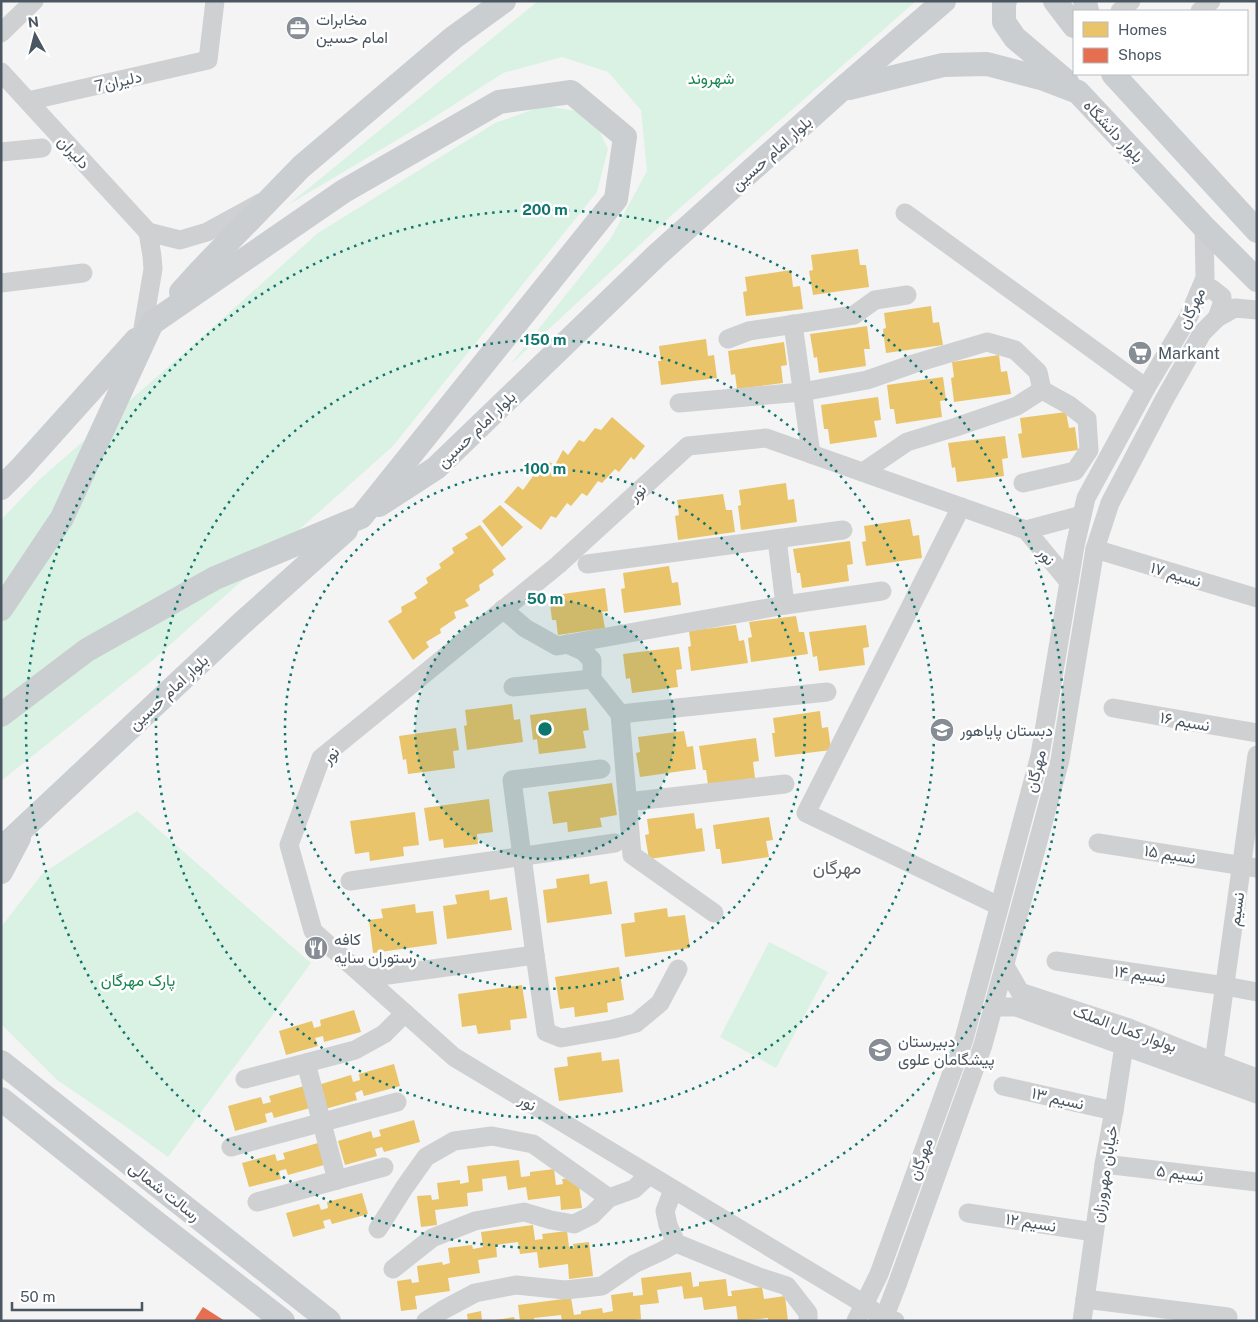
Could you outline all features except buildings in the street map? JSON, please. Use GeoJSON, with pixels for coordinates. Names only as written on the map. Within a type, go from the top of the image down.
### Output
{"type":"FeatureCollection","features":[{"type":"Feature","properties":{"kind":"main road"},"geometry":{"type":"LineString","coordinates":[[1,488],[22,468],[201,270],[302,167],[445,45],[504,1]]}},
{"type":"Feature","properties":{"kind":"main road","name":"بلوار امام حسین"},"geometry":{"type":"LineString","coordinates":[[1,849],[241,624],[361,517],[436,468],[657,254],[944,1]]}},
{"type":"Feature","properties":{"kind":"main road"},"geometry":{"type":"LineString","coordinates":[[1005,1],[1004,22],[1015,38],[1078,92]]}},
{"type":"Feature","properties":{"kind":"main road"},"geometry":{"type":"LineString","coordinates":[[1055,1],[1073,25]]}},
{"type":"Feature","properties":{"kind":"main road","name":"بلوار دانشگاه"},"geometry":{"type":"LineString","coordinates":[[842,90],[943,65],[988,64],[1044,79],[1078,92],[1204,227],[1257,280]]}},
{"type":"Feature","properties":{"kind":"main road"},"geometry":{"type":"LineString","coordinates":[[1114,75],[1257,231]]}},
{"type":"Feature","properties":{"kind":"main road"},"geometry":{"type":"LineString","coordinates":[[1,609],[62,518],[147,329],[344,191],[498,102],[571,92],[625,137],[616,199],[361,517],[215,578],[87,650],[1,715]]}},
{"type":"Feature","properties":{"kind":"main road"},"geometry":{"type":"LineString","coordinates":[[1,872],[25,827]]}},
{"type":"Feature","properties":{"kind":"main road","name":"رسالت شمالی"},"geometry":{"type":"LineString","coordinates":[[1,1062],[329,1321]]}},
{"type":"Feature","properties":{"kind":"main road","name":"رسالت شمالی"},"geometry":{"type":"LineString","coordinates":[[4,1103],[283,1321]]}},
{"type":"Feature","properties":{"kind":"street"},"geometry":{"type":"LineString","coordinates":[[1,33],[34,1]]}},
{"type":"Feature","properties":{"kind":"street","name":"دلیران7"},"geometry":{"type":"LineString","coordinates":[[28,101],[208,60],[215,1]]}},
{"type":"Feature","properties":{"kind":"street"},"geometry":{"type":"LineString","coordinates":[[1121,10],[1131,1]]}},
{"type":"Feature","properties":{"kind":"street"},"geometry":{"type":"LineString","coordinates":[[1201,10],[1211,1]]}},
{"type":"Feature","properties":{"kind":"street","name":"دلیران"},"geometry":{"type":"LineString","coordinates":[[1,72],[148,232]]}},
{"type":"Feature","properties":{"kind":"street"},"geometry":{"type":"LineString","coordinates":[[1,152],[42,148]]}},
{"type":"Feature","properties":{"kind":"street"},"geometry":{"type":"LineString","coordinates":[[147,329],[153,269],[148,232],[180,240],[207,232],[273,196]]}},
{"type":"Feature","properties":{"kind":"street"},"geometry":{"type":"LineString","coordinates":[[905,213],[1146,388]]}},
{"type":"Feature","properties":{"kind":"street","name":"مهرگان"},"geometry":{"type":"LineString","coordinates":[[860,1313],[879,1274],[964,1039],[1040,755],[1075,546],[1086,498],[1146,388],[1189,316],[1205,278],[1204,227]]}},
{"type":"Feature","properties":{"kind":"street"},"geometry":{"type":"LineString","coordinates":[[1,283],[83,273]]}},
{"type":"Feature","properties":{"kind":"street"},"geometry":{"type":"LineString","coordinates":[[1198,295],[1205,290],[1212,289],[1222,296],[1222,304],[1217,318]]}},
{"type":"Feature","properties":{"kind":"street"},"geometry":{"type":"LineString","coordinates":[[728,339],[749,331],[854,315],[875,300],[907,295]]}},
{"type":"Feature","properties":{"kind":"street","name":"مهرگان"},"geometry":{"type":"LineString","coordinates":[[887,1320],[984,1045],[1060,760],[1095,549],[1110,503],[1202,333],[1217,318],[1235,308],[1257,310]]}},
{"type":"Feature","properties":{"kind":"street"},"geometry":{"type":"LineString","coordinates":[[793,324],[811,454]]}},
{"type":"Feature","properties":{"kind":"street"},"geometry":{"type":"LineString","coordinates":[[679,403],[802,392],[867,380],[987,342],[1015,350],[1038,372],[1042,390],[1069,405],[1087,419],[1089,450],[1076,471],[1023,483]]}},
{"type":"Feature","properties":{"kind":"street"},"geometry":{"type":"LineString","coordinates":[[863,472],[907,442],[1017,406],[1042,390]]}},
{"type":"Feature","properties":{"kind":"street","name":"نور"},"geometry":{"type":"LineString","coordinates":[[887,1320],[860,1313],[674,1190],[454,1057],[313,931],[289,845],[322,758],[558,565],[688,446],[766,438],[962,507],[1026,530],[1069,582]]}},
{"type":"Feature","properties":{"kind":"street"},"geometry":{"type":"LineString","coordinates":[[962,507],[806,813],[999,906]]}},
{"type":"Feature","properties":{"kind":"street","name":"نور"},"geometry":{"type":"LineString","coordinates":[[1026,530],[1082,515]]}},
{"type":"Feature","properties":{"kind":"street"},"geometry":{"type":"LineString","coordinates":[[586,564],[843,530]]}},
{"type":"Feature","properties":{"kind":"street"},"geometry":{"type":"LineString","coordinates":[[777,539],[785,605]]}},
{"type":"Feature","properties":{"kind":"street","name":"نسیم ۱۷"},"geometry":{"type":"LineString","coordinates":[[1095,549],[1257,598]]}},
{"type":"Feature","properties":{"kind":"street"},"geometry":{"type":"LineString","coordinates":[[503,609],[525,628],[557,646],[785,605],[882,592]]}},
{"type":"Feature","properties":{"kind":"street"},"geometry":{"type":"LineString","coordinates":[[567,644],[583,652],[592,660],[592,679],[620,714],[632,855],[714,913]]}},
{"type":"Feature","properties":{"kind":"street"},"geometry":{"type":"LineString","coordinates":[[1058,650],[1078,654]]}},
{"type":"Feature","properties":{"kind":"street"},"geometry":{"type":"LineString","coordinates":[[513,687],[592,679]]}},
{"type":"Feature","properties":{"kind":"street"},"geometry":{"type":"LineString","coordinates":[[620,714],[827,692]]}},
{"type":"Feature","properties":{"kind":"street","name":"نسیم ۱۶"},"geometry":{"type":"LineString","coordinates":[[1113,708],[1257,733]]}},
{"type":"Feature","properties":{"kind":"street","name":"نسیم"},"geometry":{"type":"LineString","coordinates":[[1214,1062],[1225,986],[1249,867],[1257,755]]}},
{"type":"Feature","properties":{"kind":"street"},"geometry":{"type":"LineString","coordinates":[[601,769],[512,780],[546,1032],[561,1038],[636,1024],[660,1003],[678,969]]}},
{"type":"Feature","properties":{"kind":"street"},"geometry":{"type":"LineString","coordinates":[[627,802],[785,784]]}},
{"type":"Feature","properties":{"kind":"street"},"geometry":{"type":"LineString","coordinates":[[350,881],[615,843]]}},
{"type":"Feature","properties":{"kind":"street","name":"نسیم ۱۵"},"geometry":{"type":"LineString","coordinates":[[1098,843],[1249,867]]}},
{"type":"Feature","properties":{"kind":"street"},"geometry":{"type":"LineString","coordinates":[[366,978],[535,955]]}},
{"type":"Feature","properties":{"kind":"street","name":"نسیم ۱۴"},"geometry":{"type":"LineString","coordinates":[[1056,961],[1257,992]]}},
{"type":"Feature","properties":{"kind":"street","name":"بولوار کمال الملک"},"geometry":{"type":"LineString","coordinates":[[1005,966],[1020,992],[1129,1028],[1257,1078]]}},
{"type":"Feature","properties":{"kind":"street","name":"بولوار کمال الملک"},"geometry":{"type":"LineString","coordinates":[[993,1007],[1016,1007],[1257,1094]]}},
{"type":"Feature","properties":{"kind":"street"},"geometry":{"type":"LineString","coordinates":[[245,1079],[355,1050],[384,1034],[405,1013]]}},
{"type":"Feature","properties":{"kind":"street","name":"خیابان مهرورزان"},"geometry":{"type":"LineString","coordinates":[[1082,1321],[1104,1164],[1124,1046],[1129,1028]]}},
{"type":"Feature","properties":{"kind":"street"},"geometry":{"type":"LineString","coordinates":[[306,1062],[338,1180]]}},
{"type":"Feature","properties":{"kind":"street","name":"نسیم ۱۳"},"geometry":{"type":"LineString","coordinates":[[1002,1086],[1114,1111]]}},
{"type":"Feature","properties":{"kind":"street"},"geometry":{"type":"LineString","coordinates":[[231,1146],[397,1102]]}},
{"type":"Feature","properties":{"kind":"street"},"geometry":{"type":"LineString","coordinates":[[378,1229],[426,1156],[454,1142],[492,1136],[533,1144],[609,1198]]}},
{"type":"Feature","properties":{"kind":"street","name":"نسیم ۵"},"geometry":{"type":"LineString","coordinates":[[1104,1164],[1257,1182]]}},
{"type":"Feature","properties":{"kind":"street"},"geometry":{"type":"LineString","coordinates":[[256,1202],[384,1167]]}},
{"type":"Feature","properties":{"kind":"street"},"geometry":{"type":"LineString","coordinates":[[392,1269],[432,1238],[475,1221],[524,1212],[574,1224],[592,1215],[609,1198],[634,1189],[649,1175]]}},
{"type":"Feature","properties":{"kind":"street"},"geometry":{"type":"LineString","coordinates":[[674,1190],[666,1211],[668,1225],[676,1243],[759,1277],[787,1286],[808,1313],[808,1321]]}},
{"type":"Feature","properties":{"kind":"street","name":"نسیم ۱۲"},"geometry":{"type":"LineString","coordinates":[[968,1213],[1094,1232]]}},
{"type":"Feature","properties":{"kind":"street"},"geometry":{"type":"LineString","coordinates":[[426,1321],[476,1293],[516,1285],[565,1290],[602,1286],[634,1264],[676,1243]]}},
{"type":"Feature","properties":{"kind":"street"},"geometry":{"type":"LineString","coordinates":[[1085,1299],[1228,1318]]}},
{"type":"Feature","properties":{"kind":"green space","name":"شهروند"},"geometry":{"type":"Polygon","coordinates":[[[538,1],[916,1],[673,214],[510,365],[611,238],[647,171],[641,110],[608,72],[562,57],[503,73],[427,122],[288,205],[538,1]]]}},
{"type":"Feature","properties":{"kind":"green space"},"geometry":{"type":"Polygon","coordinates":[[[543,106],[591,113],[608,149],[597,192],[393,446],[153,660],[1,781],[1,520],[39,480],[318,233],[495,123],[543,106]]]}},
{"type":"Feature","properties":{"kind":"green space","name":"پارک مهرگان"},"geometry":{"type":"Polygon","coordinates":[[[137,811],[311,963],[168,1157],[57,1080],[1,1024],[1,927],[42,874],[137,811]]]}},
{"type":"Feature","properties":{"kind":"green space"},"geometry":{"type":"Polygon","coordinates":[[[769,942],[828,972],[776,1068],[720,1037],[769,942]]]}},
{"type":"Feature","properties":{"kind":"place","name":"مخابرات امام حسین"},"geometry":{"type":"Point","coordinates":[298,28]}},
{"type":"Feature","properties":{"kind":"place","name":"Markant"},"geometry":{"type":"Point","coordinates":[1140,353]}},
{"type":"Feature","properties":{"kind":"place","name":"دبستان پایاهور"},"geometry":{"type":"Point","coordinates":[942,730]}},
{"type":"Feature","properties":{"kind":"place","name":"کافه رستوران سایه"},"geometry":{"type":"Point","coordinates":[316,948]}},
{"type":"Feature","properties":{"kind":"place","name":"دبیرستان پیشگامان علوی"},"geometry":{"type":"Point","coordinates":[880,1050]}},
{"type":"Feature","properties":{"kind":"district","name":"مهرگان"},"geometry":{"type":"Point","coordinates":[837,868]}}]}
